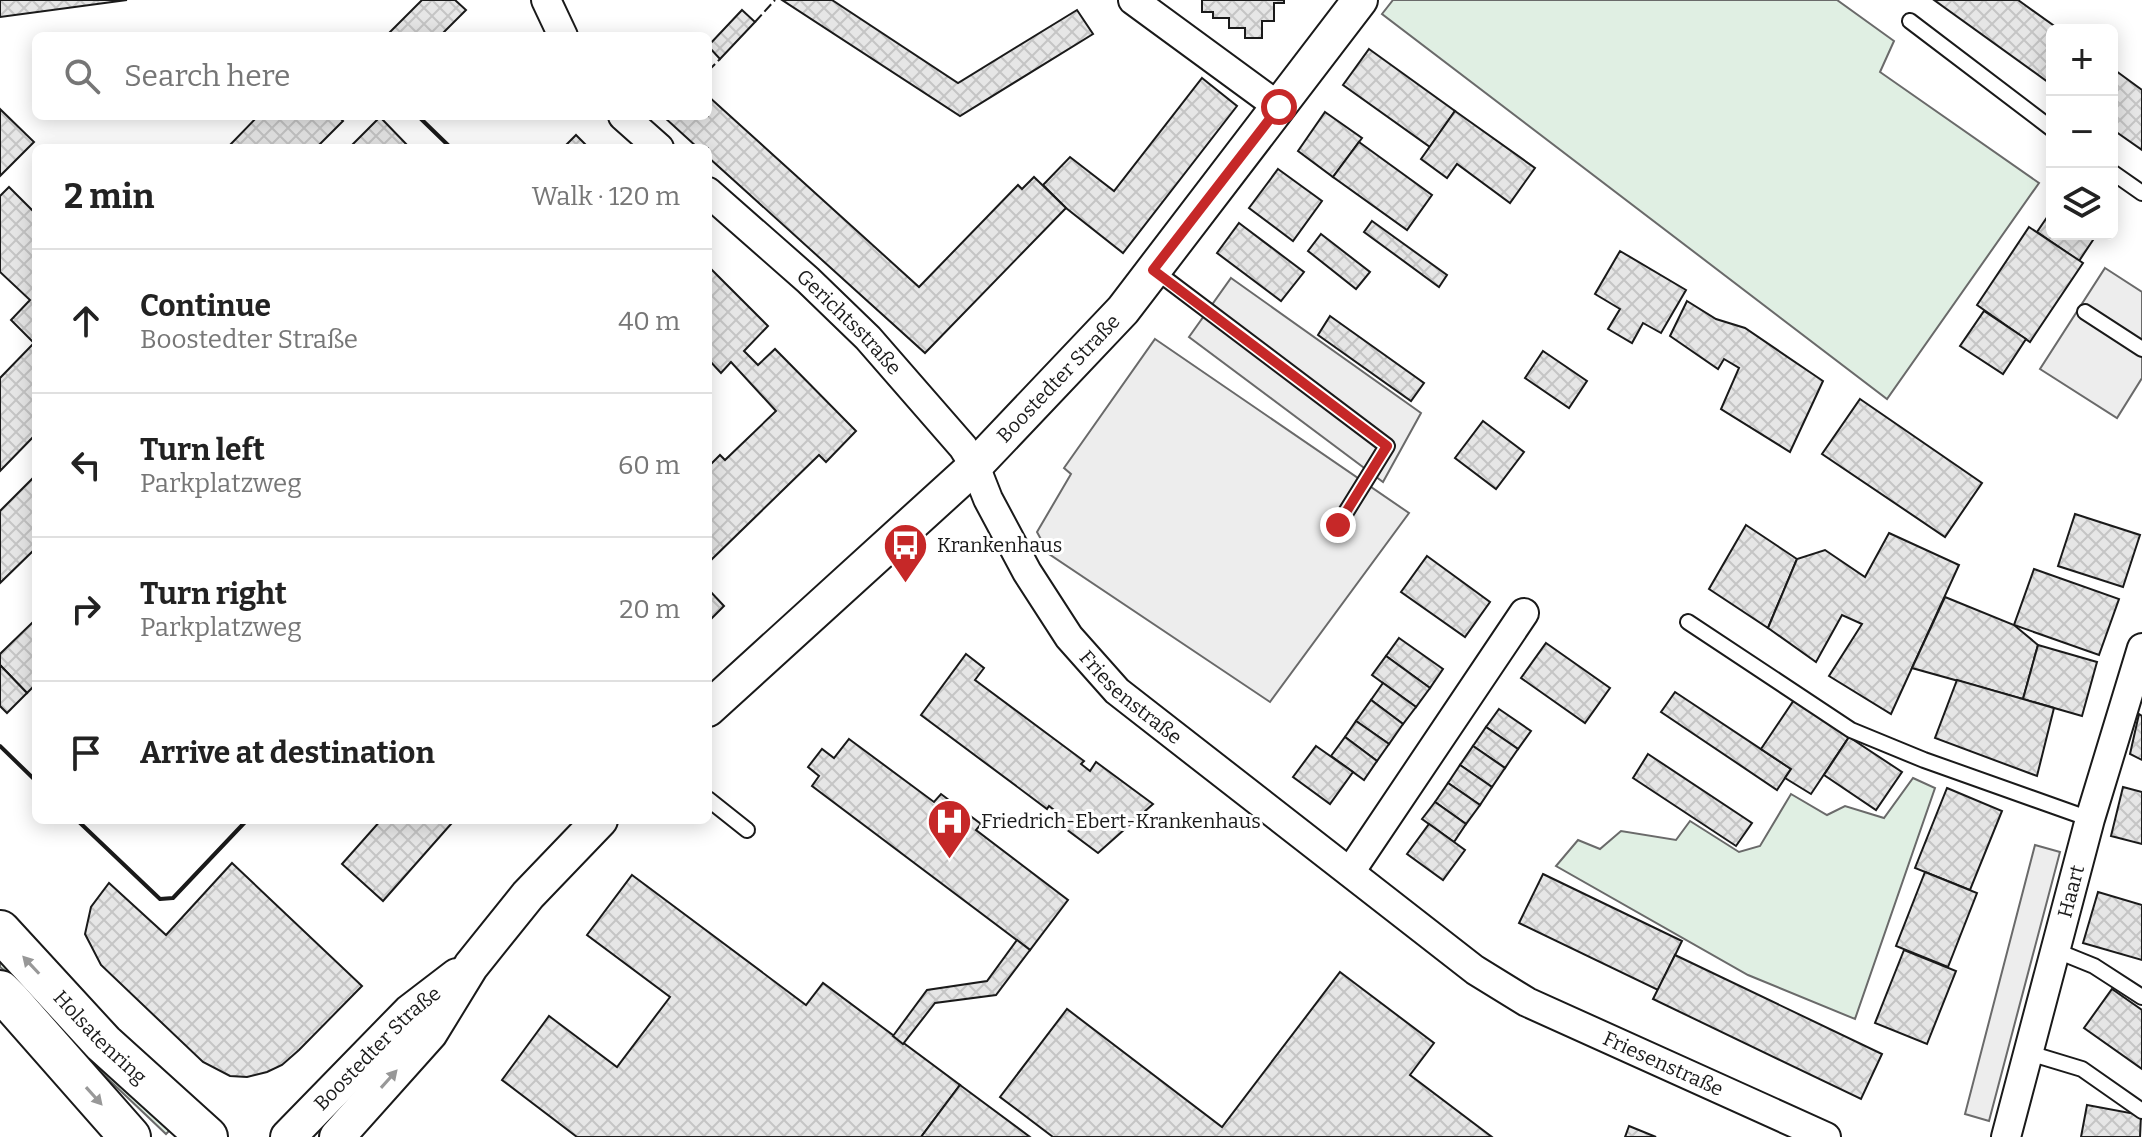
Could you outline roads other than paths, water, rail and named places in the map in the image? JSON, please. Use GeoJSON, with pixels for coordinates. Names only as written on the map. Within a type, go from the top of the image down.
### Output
{"type":"FeatureCollection","features":[{"type":"Feature","properties":{"kind":"main road","name":"Holsatenring"},"geometry":{"type":"LineString","coordinates":[[0,931],[103,1043],[207,1137]]}},
{"type":"Feature","properties":{"kind":"main road","name":"Holsatenring"},"geometry":{"type":"LineString","coordinates":[[0,991],[130,1137]]}},
{"type":"Feature","properties":{"kind":"street"},"geometry":{"type":"LineString","coordinates":[[546,0],[561,32]]}},
{"type":"Feature","properties":{"kind":"street"},"geometry":{"type":"LineString","coordinates":[[1133,0],[1279,107]]}},
{"type":"Feature","properties":{"kind":"street","name":"Boostedter Straße"},"geometry":{"type":"LineString","coordinates":[[712,705],[975,466],[1123,310],[1360,0]]}},
{"type":"Feature","properties":{"kind":"street"},"geometry":{"type":"LineString","coordinates":[[628,120],[654,144]]}},
{"type":"Feature","properties":{"kind":"street","name":"Gerichtsstraße"},"geometry":{"type":"LineString","coordinates":[[712,196],[868,338],[975,466]]}},
{"type":"Feature","properties":{"kind":"street","name":"Friesenstraße"},"geometry":{"type":"LineString","coordinates":[[975,466],[988,499],[1027,572],[1069,637],[1117,691],[1475,970],[1527,1002],[1826,1137]]}},
{"type":"Feature","properties":{"kind":"street"},"geometry":{"type":"LineString","coordinates":[[1350,872],[1524,613]]}},
{"type":"Feature","properties":{"kind":"street","name":"Haart"},"geometry":{"type":"LineString","coordinates":[[2006,1137],[2090,819],[2142,648]]}},
{"type":"Feature","properties":{"kind":"street","name":"Boostedter Straße"},"geometry":{"type":"LineString","coordinates":[[337,1137],[430,1033],[471,966],[528,895],[596,824]]}},
{"type":"Feature","properties":{"kind":"street","name":"Boostedter Straße"},"geometry":{"type":"LineString","coordinates":[[288,1137],[410,1012],[471,966]]}},
{"type":"Feature","properties":{"kind":"lane"},"geometry":{"type":"LineString","coordinates":[[1910,21],[2046,124]]}},
{"type":"Feature","properties":{"kind":"lane"},"geometry":{"type":"LineString","coordinates":[[2118,176],[2142,193]]}},
{"type":"Feature","properties":{"kind":"lane"},"geometry":{"type":"LineString","coordinates":[[1153,270],[1387,446],[1338,525]]}},
{"type":"Feature","properties":{"kind":"lane"},"geometry":{"type":"LineString","coordinates":[[2085,312],[2142,349]]}},
{"type":"Feature","properties":{"kind":"lane"},"geometry":{"type":"LineString","coordinates":[[1688,622],[1851,730],[1924,760],[2090,819]]}},
{"type":"Feature","properties":{"kind":"lane"},"geometry":{"type":"LineString","coordinates":[[712,802],[747,830]]}},
{"type":"Feature","properties":{"kind":"lane"},"geometry":{"type":"LineString","coordinates":[[2057,951],[2094,966],[2142,997]]}},
{"type":"Feature","properties":{"kind":"lane"},"geometry":{"type":"LineString","coordinates":[[2029,1053],[2082,1069],[2142,1111]]}},
{"type":"Feature","properties":{"kind":"place","name":"Krankenhaus"},"geometry":{"type":"Point","coordinates":[906,584]}},
{"type":"Feature","properties":{"kind":"place","name":"Friedrich-Ebert-Krankenhaus"},"geometry":{"type":"Point","coordinates":[950,860]}}]}
